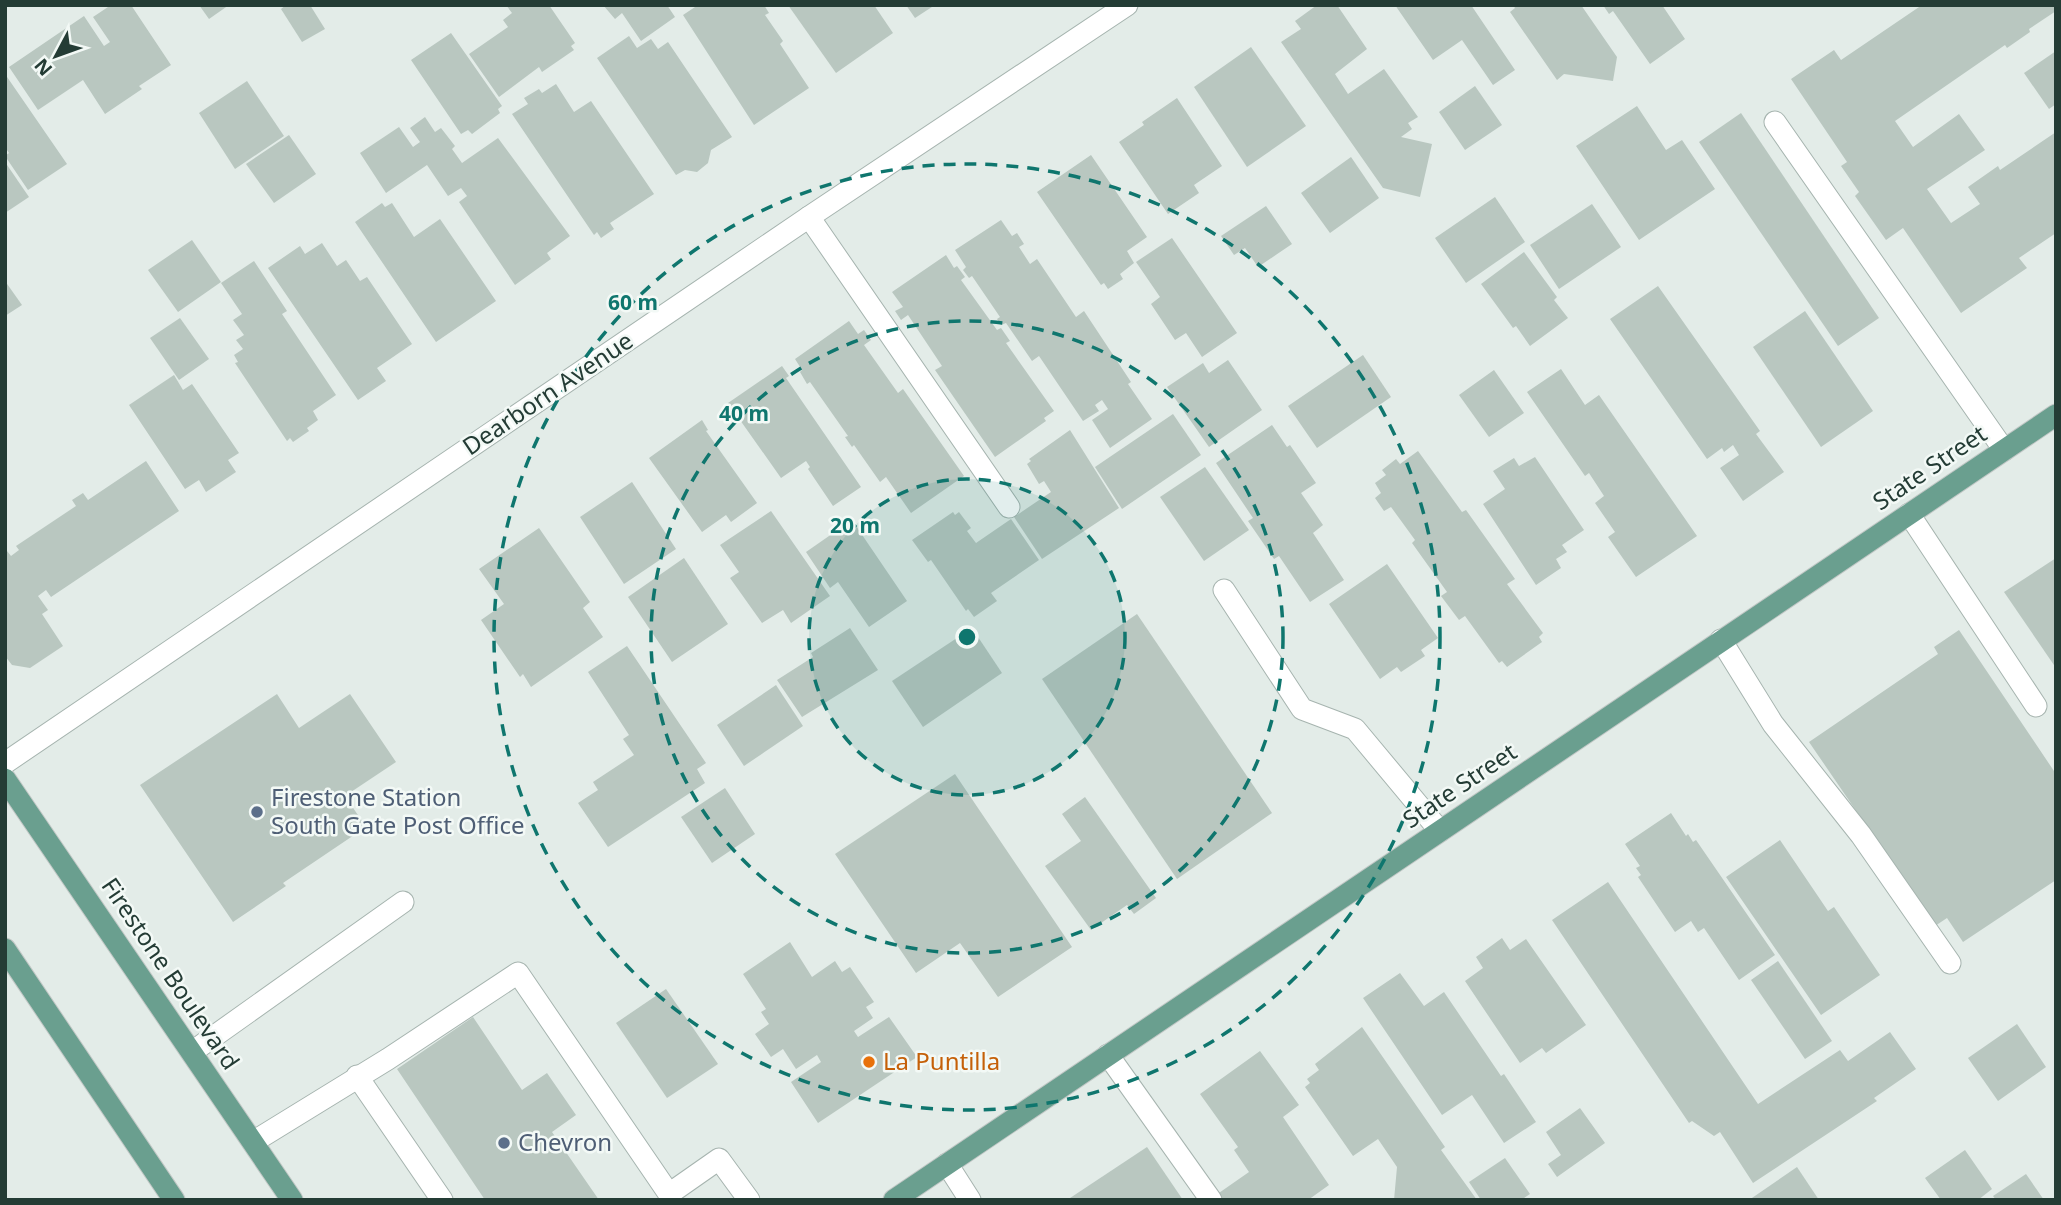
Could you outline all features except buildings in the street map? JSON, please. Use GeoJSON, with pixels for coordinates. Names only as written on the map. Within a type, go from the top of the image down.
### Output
{"type":"FeatureCollection","features":[{"type":"Feature","properties":{"kind":"main road","name":"State Street"},"geometry":{"type":"LineString","coordinates":[[894,1200],[2056,415]]}},
{"type":"Feature","properties":{"kind":"main road","name":"Firestone Boulevard"},"geometry":{"type":"LineString","coordinates":[[5,779],[292,1200]]}},
{"type":"Feature","properties":{"kind":"main road"},"geometry":{"type":"LineString","coordinates":[[5,949],[174,1200]]}},
{"type":"Feature","properties":{"kind":"street","name":"Dearborn Avenue"},"geometry":{"type":"LineString","coordinates":[[5,763],[809,217],[1127,5]]}},
{"type":"Feature","properties":{"kind":"street"},"geometry":{"type":"LineString","coordinates":[[1775,122],[2004,450]]}},
{"type":"Feature","properties":{"kind":"street"},"geometry":{"type":"LineString","coordinates":[[809,217],[1009,507]]}},
{"type":"Feature","properties":{"kind":"street"},"geometry":{"type":"LineString","coordinates":[[1909,514],[2036,706]]}},
{"type":"Feature","properties":{"kind":"street"},"geometry":{"type":"LineString","coordinates":[[1224,590],[1302,709],[1355,729],[1440,831]]}},
{"type":"Feature","properties":{"kind":"street"},"geometry":{"type":"LineString","coordinates":[[1721,640],[1773,724],[1861,835],[1950,963]]}},
{"type":"Feature","properties":{"kind":"street"},"geometry":{"type":"LineString","coordinates":[[192,1052],[403,902]]}},
{"type":"Feature","properties":{"kind":"street"},"geometry":{"type":"LineString","coordinates":[[253,1142],[388,1059],[518,972],[669,1194],[719,1159],[750,1200]]}},
{"type":"Feature","properties":{"kind":"street"},"geometry":{"type":"LineString","coordinates":[[1108,1055],[1211,1200]]}},
{"type":"Feature","properties":{"kind":"street"},"geometry":{"type":"LineString","coordinates":[[357,1076],[442,1200]]}},
{"type":"Feature","properties":{"kind":"street"},"geometry":{"type":"LineString","coordinates":[[947,1164],[970,1200]]}},
{"type":"Feature","properties":{"kind":"place","name":"Firestone Station South Gate Post Office"},"geometry":{"type":"Point","coordinates":[257,812]}},
{"type":"Feature","properties":{"kind":"place","name":"La Puntilla"},"geometry":{"type":"Point","coordinates":[869,1062]}},
{"type":"Feature","properties":{"kind":"place","name":"Chevron"},"geometry":{"type":"Point","coordinates":[504,1143]}}]}
